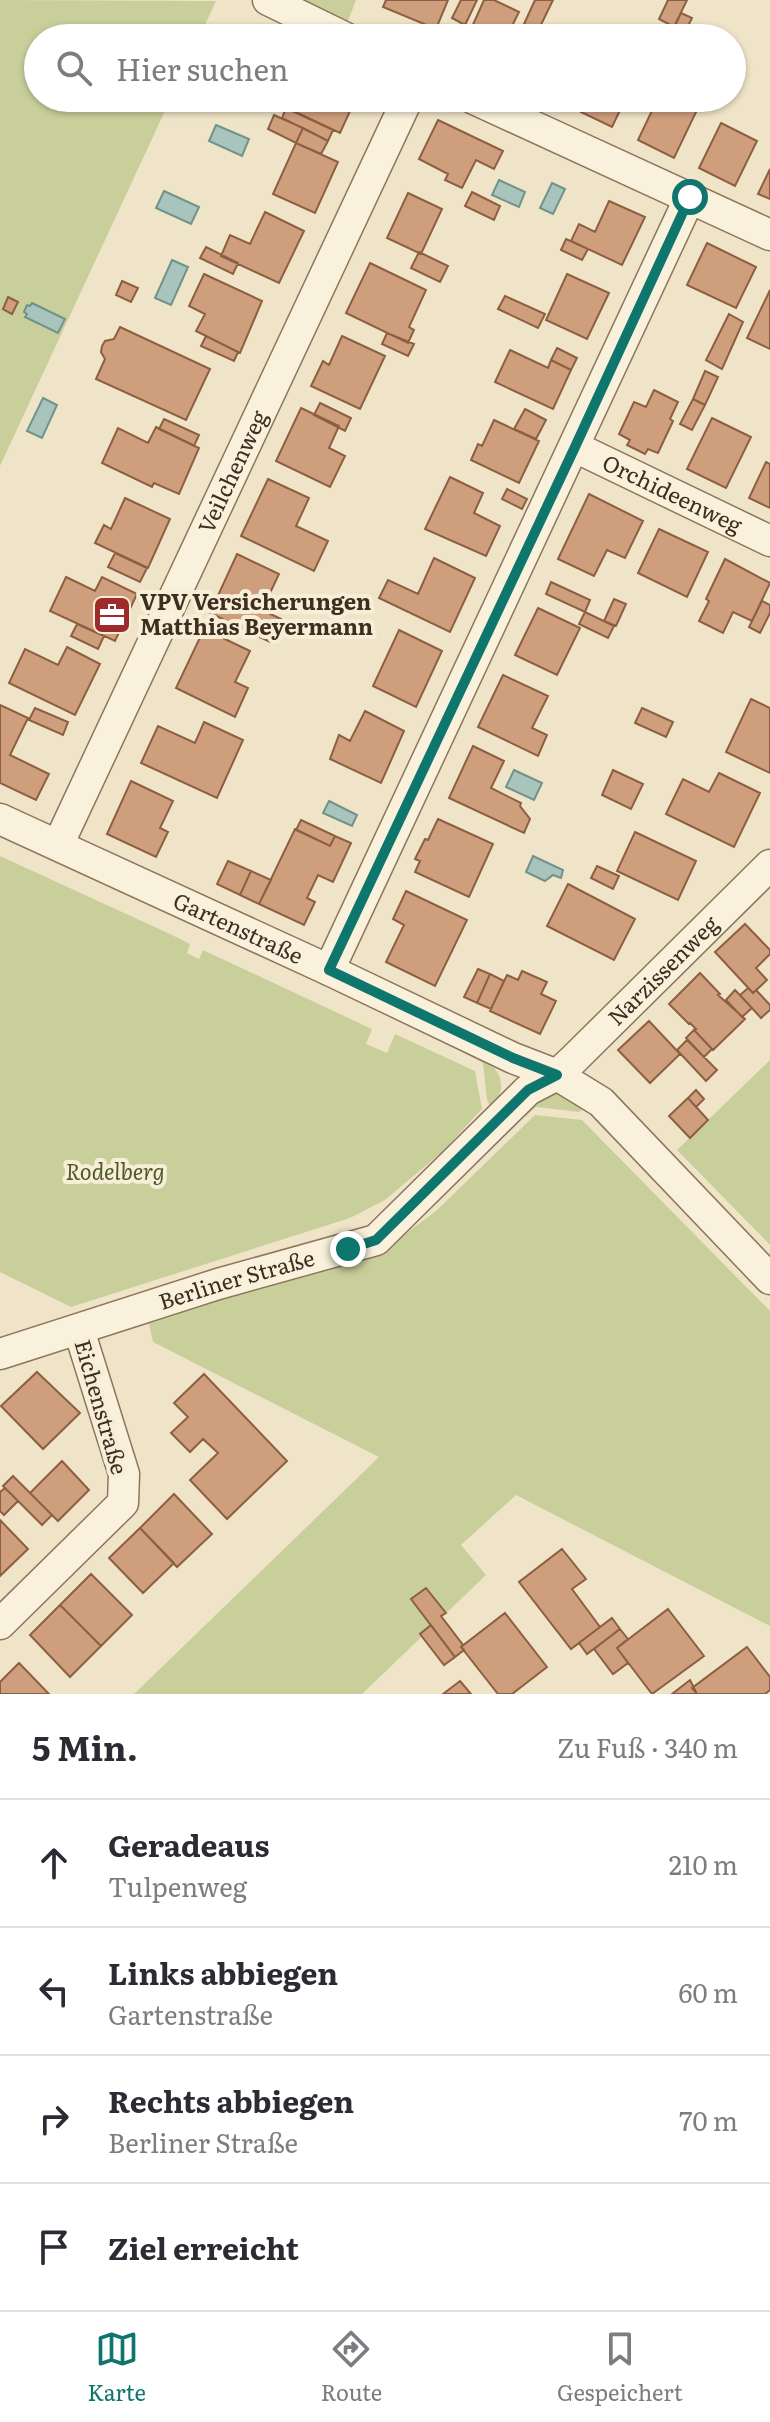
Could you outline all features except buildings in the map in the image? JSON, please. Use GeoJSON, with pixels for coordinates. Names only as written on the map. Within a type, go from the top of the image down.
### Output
{"type":"FeatureCollection","features":[{"type":"Feature","properties":{"kind":"street"},"geometry":{"type":"LineString","coordinates":[[268,0],[317,24]]}},
{"type":"Feature","properties":{"kind":"street","name":"Veilchenweg"},"geometry":{"type":"LineString","coordinates":[[58,845],[401,112]]}},
{"type":"Feature","properties":{"kind":"street"},"geometry":{"type":"LineString","coordinates":[[503,112],[770,235]]}},
{"type":"Feature","properties":{"kind":"street"},"geometry":{"type":"LineString","coordinates":[[329,970],[690,197]]}},
{"type":"Feature","properties":{"kind":"street","name":"Orchideenweg"},"geometry":{"type":"LineString","coordinates":[[575,447],[770,541]]}},
{"type":"Feature","properties":{"kind":"street","name":"Gartenstraße"},"geometry":{"type":"LineString","coordinates":[[0,819],[513,1058],[557,1075],[601,1102],[770,1279]]}},
{"type":"Feature","properties":{"kind":"street","name":"Narzissenweg"},"geometry":{"type":"LineString","coordinates":[[557,1075],[770,865]]}},
{"type":"Feature","properties":{"kind":"street","name":"Berliner Straße"},"geometry":{"type":"LineString","coordinates":[[0,1354],[218,1284],[376,1240],[528,1090],[557,1075]]}},
{"type":"Feature","properties":{"kind":"street","name":"Eichenstraße"},"geometry":{"type":"LineString","coordinates":[[0,1624],[123,1503],[124,1474],[79,1330]]}},
{"type":"Feature","properties":{"kind":"green space"},"geometry":{"type":"Polygon","coordinates":[[[0,0],[216,1],[205,24],[24,24],[24,112],[164,112],[0,466],[0,0]]]}},
{"type":"Feature","properties":{"kind":"green space"},"geometry":{"type":"Polygon","coordinates":[[[304,0],[356,0],[348,21],[304,0]]]}},
{"type":"Feature","properties":{"kind":"green space","name":"Rodelberg"},"geometry":{"type":"Polygon","coordinates":[[[0,856],[190,944],[187,953],[199,959],[203,950],[372,1029],[366,1044],[387,1053],[395,1034],[475,1071],[482,1109],[442,1152],[385,1200],[350,1218],[71,1307],[0,1272],[0,856]]]}},
{"type":"Feature","properties":{"kind":"green space"},"geometry":{"type":"Polygon","coordinates":[[[460,1044],[489,1063],[500,1077],[499,1097],[492,1110],[487,1100],[483,1063],[453,1047],[460,1044]]]}},
{"type":"Feature","properties":{"kind":"green space"},"geometry":{"type":"Polygon","coordinates":[[[770,1060],[770,1245],[677,1150],[770,1060]]]}},
{"type":"Feature","properties":{"kind":"green space"},"geometry":{"type":"Polygon","coordinates":[[[552,1093],[565,1096],[582,1110],[536,1107],[520,1117],[535,1101],[552,1093]]]}},
{"type":"Feature","properties":{"kind":"green space"},"geometry":{"type":"Polygon","coordinates":[[[535,1115],[582,1120],[770,1311],[770,1626],[516,1495],[461,1545],[486,1575],[362,1694],[134,1694],[379,1457],[153,1342],[149,1324],[385,1249],[436,1211],[535,1115]]]}},
{"type":"Feature","properties":{"kind":"water"},"geometry":{"type":"Polygon","coordinates":[[[216,125],[249,139],[242,156],[209,141],[216,125]]]}},
{"type":"Feature","properties":{"kind":"water"},"geometry":{"type":"Polygon","coordinates":[[[499,180],[525,192],[519,207],[492,195],[499,180]]]}},
{"type":"Feature","properties":{"kind":"water"},"geometry":{"type":"Polygon","coordinates":[[[552,183],[565,189],[553,214],[540,208],[552,183]]]}},
{"type":"Feature","properties":{"kind":"water"},"geometry":{"type":"Polygon","coordinates":[[[164,191],[199,207],[191,224],[156,208],[164,191]]]}},
{"type":"Feature","properties":{"kind":"water"},"geometry":{"type":"Polygon","coordinates":[[[172,260],[188,267],[171,305],[155,298],[172,260]]]}},
{"type":"Feature","properties":{"kind":"water"},"geometry":{"type":"Polygon","coordinates":[[[32,303],[65,319],[58,333],[25,317],[27,305],[32,303]]]}},
{"type":"Feature","properties":{"kind":"water"},"geometry":{"type":"Polygon","coordinates":[[[43,398],[57,405],[42,438],[27,431],[43,398]]]}},
{"type":"Feature","properties":{"kind":"water"},"geometry":{"type":"Polygon","coordinates":[[[514,770],[542,783],[534,800],[506,787],[514,770]]]}},
{"type":"Feature","properties":{"kind":"water"},"geometry":{"type":"Polygon","coordinates":[[[329,801],[357,815],[352,826],[323,813],[329,801]]]}},
{"type":"Feature","properties":{"kind":"water"},"geometry":{"type":"Polygon","coordinates":[[[533,856],[563,870],[561,878],[553,875],[545,881],[526,872],[533,856]]]}},
{"type":"Feature","properties":{"kind":"place","name":"VPV Versicherungen Matthias Beyermann"},"geometry":{"type":"Point","coordinates":[112,615]}},
{"type":"Feature","properties":{"kind":"route"},"geometry":{"type":"LineString","coordinates":[[348,1249],[376,1240],[528,1090],[557,1075],[513,1058],[329,970],[690,197]]}}]}
